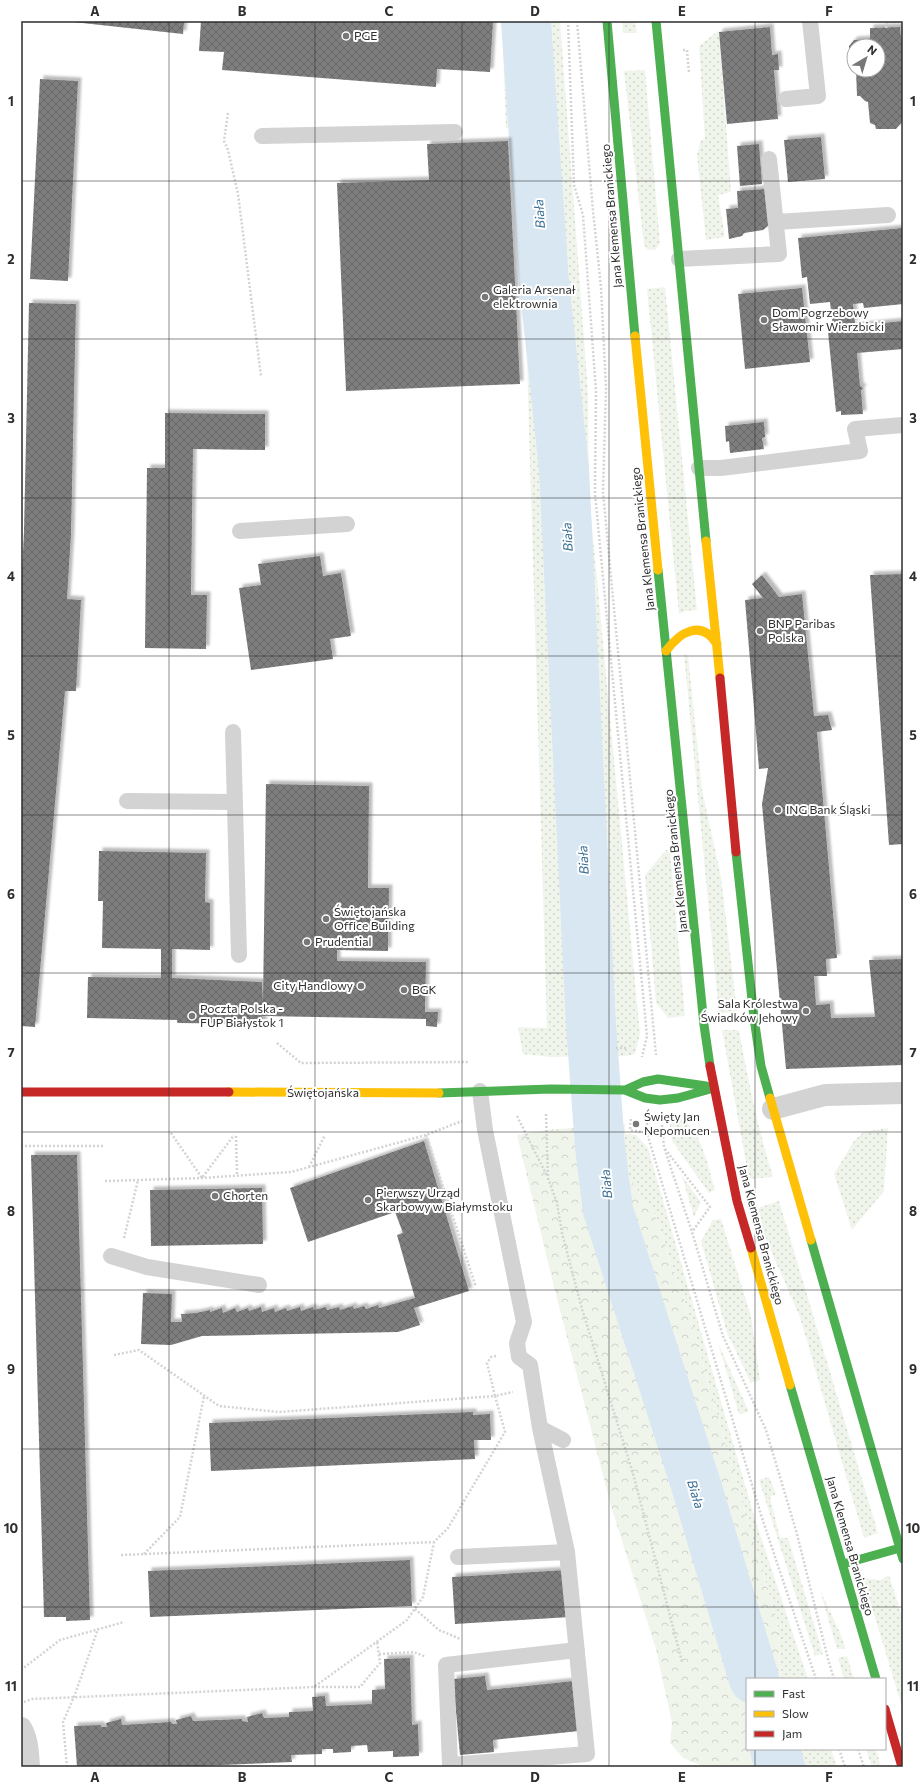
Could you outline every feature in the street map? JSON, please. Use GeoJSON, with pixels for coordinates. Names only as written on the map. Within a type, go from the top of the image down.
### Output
{"type":"FeatureCollection","features":[{"type":"Feature","properties":{"kind":"main road","name":"Jana Klemensa Branickiego"},"geometry":{"type":"LineString","coordinates":[[607,21],[666,651],[704,1025],[714,1088],[737,1201],[876,1678]]}},
{"type":"Feature","properties":{"kind":"main road"},"geometry":{"type":"LineString","coordinates":[[656,21],[738,868],[754,1018],[761,1066],[903,1559]]}},
{"type":"Feature","properties":{"kind":"main road"},"geometry":{"type":"LineString","coordinates":[[666,651],[679,635],[688,631],[699,630],[709,634],[717,644]]}},
{"type":"Feature","properties":{"kind":"main road","name":"Świętojańska"},"geometry":{"type":"LineString","coordinates":[[626,1090],[643,1082],[658,1079],[714,1088]]}},
{"type":"Feature","properties":{"kind":"main road","name":"Świętojańska"},"geometry":{"type":"LineString","coordinates":[[21,1092],[447,1093],[551,1089],[626,1090],[645,1098],[660,1100],[678,1098],[714,1088]]}},
{"type":"Feature","properties":{"kind":"main road"},"geometry":{"type":"LineString","coordinates":[[843,1564],[900,1548]]}},
{"type":"Feature","properties":{"kind":"main road"},"geometry":{"type":"LineString","coordinates":[[886,1712],[902,1767]]}},
{"type":"Feature","properties":{"kind":"street"},"geometry":{"type":"LineString","coordinates":[[773,1109],[824,1094],[903,1093]]}},
{"type":"Feature","properties":{"kind":"street"},"geometry":{"type":"LineString","coordinates":[[21,1728],[28,1749],[29,1767]]}},
{"type":"Feature","properties":{"kind":"lane"},"geometry":{"type":"LineString","coordinates":[[786,99],[818,96],[810,21]]}},
{"type":"Feature","properties":{"kind":"lane"},"geometry":{"type":"LineString","coordinates":[[262,136],[455,132]]}},
{"type":"Feature","properties":{"kind":"lane"},"geometry":{"type":"LineString","coordinates":[[679,259],[779,254],[769,159]]}},
{"type":"Feature","properties":{"kind":"lane"},"geometry":{"type":"LineString","coordinates":[[776,222],[888,215]]}},
{"type":"Feature","properties":{"kind":"lane"},"geometry":{"type":"LineString","coordinates":[[699,468],[721,468],[860,451],[856,429],[903,425]]}},
{"type":"Feature","properties":{"kind":"lane"},"geometry":{"type":"LineString","coordinates":[[240,531],[348,524]]}},
{"type":"Feature","properties":{"kind":"lane"},"geometry":{"type":"LineString","coordinates":[[233,732],[239,955]]}},
{"type":"Feature","properties":{"kind":"lane"},"geometry":{"type":"LineString","coordinates":[[127,801],[234,802]]}},
{"type":"Feature","properties":{"kind":"lane"},"geometry":{"type":"LineString","coordinates":[[480,1091],[524,1322],[517,1343],[519,1357],[530,1365],[540,1428],[567,1552],[577,1650],[587,1754],[450,1765],[446,1665],[577,1650]]}},
{"type":"Feature","properties":{"kind":"lane"},"geometry":{"type":"LineString","coordinates":[[115,1257],[147,1267],[259,1285]]}},
{"type":"Feature","properties":{"kind":"lane"},"geometry":{"type":"LineString","coordinates":[[540,1428],[563,1440]]}},
{"type":"Feature","properties":{"kind":"lane"},"geometry":{"type":"LineString","coordinates":[[458,1557],[567,1552]]}},
{"type":"Feature","properties":{"kind":"path"},"geometry":{"type":"LineString","coordinates":[[568,21],[574,185],[583,215],[596,391],[596,494],[647,1036],[641,1063],[643,1082]]}},
{"type":"Feature","properties":{"kind":"path"},"geometry":{"type":"LineString","coordinates":[[886,28],[887,22],[903,22]]}},
{"type":"Feature","properties":{"kind":"path"},"geometry":{"type":"LineString","coordinates":[[228,113],[224,141],[228,150],[238,194],[261,376]]}},
{"type":"Feature","properties":{"kind":"path"},"geometry":{"type":"LineString","coordinates":[[277,1043],[301,1063],[469,1062]]}},
{"type":"Feature","properties":{"kind":"path"},"geometry":{"type":"LineString","coordinates":[[616,1048],[628,1048]]}},
{"type":"Feature","properties":{"kind":"path"},"geometry":{"type":"LineString","coordinates":[[645,1098],[647,1133],[761,1515],[816,1678]]}},
{"type":"Feature","properties":{"kind":"path"},"geometry":{"type":"LineString","coordinates":[[631,1112],[630,1130],[647,1133],[662,1132]]}},
{"type":"Feature","properties":{"kind":"path"},"geometry":{"type":"LineString","coordinates":[[105,1181],[202,1178],[285,1173],[426,1135],[483,1113]]}},
{"type":"Feature","properties":{"kind":"path"},"geometry":{"type":"LineString","coordinates":[[516,1113],[548,1178],[557,1203],[562,1233],[582,1309],[634,1477],[682,1662]]}},
{"type":"Feature","properties":{"kind":"path"},"geometry":{"type":"LineString","coordinates":[[546,1113],[548,1178]]}},
{"type":"Feature","properties":{"kind":"path"},"geometry":{"type":"LineString","coordinates":[[171,1133],[202,1178]]}},
{"type":"Feature","properties":{"kind":"path"},"geometry":{"type":"LineString","coordinates":[[202,1178],[235,1135],[237,1176]]}},
{"type":"Feature","properties":{"kind":"path"},"geometry":{"type":"LineString","coordinates":[[309,1167],[325,1135]]}},
{"type":"Feature","properties":{"kind":"path"},"geometry":{"type":"LineString","coordinates":[[426,1135],[476,1287]]}},
{"type":"Feature","properties":{"kind":"path"},"geometry":{"type":"LineString","coordinates":[[21,1146],[104,1146]]}},
{"type":"Feature","properties":{"kind":"path"},"geometry":{"type":"LineString","coordinates":[[664,1147],[710,1207],[692,1232]]}},
{"type":"Feature","properties":{"kind":"path"},"geometry":{"type":"LineString","coordinates":[[115,1257],[138,1180]]}},
{"type":"Feature","properties":{"kind":"path"},"geometry":{"type":"LineString","coordinates":[[114,1355],[139,1350],[219,1406],[279,1412],[495,1396],[534,1387]]}},
{"type":"Feature","properties":{"kind":"path"},"geometry":{"type":"LineString","coordinates":[[314,1687],[407,1620],[423,1597],[434,1542],[448,1528],[505,1432],[487,1363],[491,1357],[518,1351]]}},
{"type":"Feature","properties":{"kind":"path"},"geometry":{"type":"LineString","coordinates":[[144,1554],[180,1517],[204,1396]]}},
{"type":"Feature","properties":{"kind":"path"},"geometry":{"type":"LineString","coordinates":[[122,1555],[434,1542]]}},
{"type":"Feature","properties":{"kind":"path"},"geometry":{"type":"LineString","coordinates":[[415,1608],[439,1630],[458,1638]]}},
{"type":"Feature","properties":{"kind":"path"},"geometry":{"type":"LineString","coordinates":[[21,1670],[60,1640],[124,1622]]}},
{"type":"Feature","properties":{"kind":"path"},"geometry":{"type":"LineString","coordinates":[[67,1767],[63,1722],[74,1697],[98,1629]]}},
{"type":"Feature","properties":{"kind":"path"},"geometry":{"type":"LineString","coordinates":[[21,1704],[32,1699],[314,1687],[360,1687],[380,1663],[377,1641]]}},
{"type":"Feature","properties":{"kind":"path"},"geometry":{"type":"LineString","coordinates":[[379,1654],[414,1652],[446,1665]]}},
{"type":"Feature","properties":{"kind":"path"},"geometry":{"type":"LineString","coordinates":[[839,1750],[845,1767]]}},
{"type":"Feature","properties":{"kind":"path"},"geometry":{"type":"LineString","coordinates":[[858,1750],[864,1767]]}},
{"type":"Feature","properties":{"kind":"green space"},"geometry":{"type":"Polygon","coordinates":[[[502,21],[560,21],[588,392],[589,494],[640,1035],[635,1054],[626,1056],[550,1057],[523,1054],[518,1027],[547,1028],[520,128],[506,128],[502,21]]]}},
{"type":"Feature","properties":{"kind":"green space"},"geometry":{"type":"Polygon","coordinates":[[[622,21],[635,21],[637,33],[623,33],[622,21]]]}},
{"type":"Feature","properties":{"kind":"green space"},"geometry":{"type":"Polygon","coordinates":[[[718,31],[731,192],[718,195],[725,237],[706,240],[697,155],[701,140],[705,139],[699,46],[718,31]]]}},
{"type":"Feature","properties":{"kind":"green space"},"geometry":{"type":"Polygon","coordinates":[[[645,70],[660,244],[655,250],[647,249],[644,245],[624,71],[645,70]]]}},
{"type":"Feature","properties":{"kind":"green space"},"geometry":{"type":"Polygon","coordinates":[[[665,287],[697,610],[685,611],[679,614],[647,289],[665,287]]]}},
{"type":"Feature","properties":{"kind":"green space"},"geometry":{"type":"Polygon","coordinates":[[[684,654],[688,656],[702,790],[721,877],[737,1011],[719,1014],[684,654]]]}},
{"type":"Feature","properties":{"kind":"green space"},"geometry":{"type":"Polygon","coordinates":[[[666,850],[670,850],[685,1016],[668,1018],[656,1003],[645,875],[666,850]]]}},
{"type":"Feature","properties":{"kind":"green space"},"geometry":{"type":"Polygon","coordinates":[[[722,1030],[739,1030],[754,1104],[773,1177],[749,1179],[722,1030]]]}},
{"type":"Feature","properties":{"kind":"green space"},"geometry":{"type":"Polygon","coordinates":[[[668,1111],[679,1116],[688,1123],[695,1133],[705,1155],[715,1190],[709,1193],[672,1141],[668,1111]]]}},
{"type":"Feature","properties":{"kind":"green space"},"geometry":{"type":"Polygon","coordinates":[[[603,1124],[625,1124],[625,1134],[636,1135],[648,1148],[754,1516],[808,1678],[781,1678],[777,1620],[689,1314],[655,1215],[628,1177],[603,1124]]]}},
{"type":"Feature","properties":{"kind":"green space"},"geometry":{"type":"Polygon","coordinates":[[[598,1126],[616,1152],[628,1177],[655,1215],[689,1314],[777,1620],[781,1678],[746,1678],[746,1750],[799,1750],[805,1767],[705,1767],[683,1758],[670,1743],[672,1723],[656,1649],[611,1506],[554,1287],[517,1135],[545,1130],[598,1126]]]}},
{"type":"Feature","properties":{"kind":"green space"},"geometry":{"type":"Polygon","coordinates":[[[888,1128],[884,1191],[852,1230],[834,1174],[854,1141],[864,1132],[888,1128]]]}},
{"type":"Feature","properties":{"kind":"green space"},"geometry":{"type":"Polygon","coordinates":[[[682,1176],[701,1202],[694,1217],[682,1176]]]}},
{"type":"Feature","properties":{"kind":"green space"},"geometry":{"type":"Polygon","coordinates":[[[779,1201],[878,1533],[864,1538],[800,1317],[765,1237],[758,1208],[779,1201]]]}},
{"type":"Feature","properties":{"kind":"green space"},"geometry":{"type":"Polygon","coordinates":[[[721,1219],[751,1316],[760,1380],[751,1383],[727,1333],[701,1241],[713,1220],[721,1219]]]}},
{"type":"Feature","properties":{"kind":"green space"},"geometry":{"type":"Polygon","coordinates":[[[718,1343],[749,1412],[739,1414],[718,1343]]]}},
{"type":"Feature","properties":{"kind":"green space"},"geometry":{"type":"Polygon","coordinates":[[[769,1477],[776,1494],[770,1497],[780,1538],[788,1538],[823,1654],[815,1656],[759,1480],[769,1477]]]}},
{"type":"Feature","properties":{"kind":"green space"},"geometry":{"type":"Polygon","coordinates":[[[889,1575],[903,1620],[903,1710],[863,1578],[881,1580],[889,1575]]]}},
{"type":"Feature","properties":{"kind":"green space"},"geometry":{"type":"Polygon","coordinates":[[[820,1590],[840,1633],[846,1649],[837,1649],[820,1590]]]}},
{"type":"Feature","properties":{"kind":"green space"},"geometry":{"type":"Polygon","coordinates":[[[847,1656],[854,1678],[844,1678],[838,1658],[847,1656]]]}},
{"type":"Feature","properties":{"kind":"green space"},"geometry":{"type":"Polygon","coordinates":[[[799,1750],[831,1750],[837,1767],[805,1767],[799,1750]]]}},
{"type":"Feature","properties":{"kind":"green space"},"geometry":{"type":"Polygon","coordinates":[[[866,1750],[876,1750],[881,1767],[872,1767],[866,1750]]]}},
{"type":"Feature","properties":{"kind":"building"},"geometry":{"type":"Polygon","coordinates":[[[64,21],[184,21],[183,34],[64,21]]]}},
{"type":"Feature","properties":{"kind":"building","name":"PGE"},"geometry":{"type":"Polygon","coordinates":[[[201,21],[493,21],[490,72],[437,69],[436,87],[222,70],[224,52],[199,51],[201,21]]]}},
{"type":"Feature","properties":{"kind":"building"},"geometry":{"type":"Polygon","coordinates":[[[770,27],[772,55],[778,54],[779,70],[774,70],[778,119],[727,124],[719,32],[770,27]]]}},
{"type":"Feature","properties":{"kind":"building"},"geometry":{"type":"Polygon","coordinates":[[[900,27],[901,38],[903,38],[903,123],[901,123],[896,129],[876,129],[875,125],[870,123],[868,102],[860,96],[857,96],[856,78],[886,78],[886,38],[870,38],[870,28],[900,27]]]}},
{"type":"Feature","properties":{"kind":"building"},"geometry":{"type":"Polygon","coordinates":[[[40,79],[78,81],[68,281],[30,279],[40,79]]]}},
{"type":"Feature","properties":{"kind":"building"},"geometry":{"type":"Polygon","coordinates":[[[821,137],[825,179],[788,182],[784,140],[821,137]]]}},
{"type":"Feature","properties":{"kind":"building"},"geometry":{"type":"Polygon","coordinates":[[[508,141],[520,384],[346,391],[337,183],[429,180],[427,144],[508,141]]]}},
{"type":"Feature","properties":{"kind":"building"},"geometry":{"type":"Polygon","coordinates":[[[759,144],[762,184],[740,186],[737,146],[759,144]]]}},
{"type":"Feature","properties":{"kind":"building"},"geometry":{"type":"Polygon","coordinates":[[[765,189],[769,225],[763,230],[744,233],[742,236],[729,239],[726,209],[738,208],[737,191],[765,189]]]}},
{"type":"Feature","properties":{"kind":"building"},"geometry":{"type":"Polygon","coordinates":[[[903,228],[903,304],[864,308],[863,303],[853,304],[855,323],[833,326],[830,302],[810,304],[807,277],[802,278],[798,238],[903,228]]]}},
{"type":"Feature","properties":{"kind":"building"},"geometry":{"type":"Polygon","coordinates":[[[802,288],[810,362],[745,369],[738,294],[802,288]]]}},
{"type":"Feature","properties":{"kind":"building"},"geometry":{"type":"Polygon","coordinates":[[[29,303],[76,304],[71,534],[67,599],[81,600],[76,691],[65,691],[35,1027],[21,1026],[21,593],[24,531],[29,303]]]}},
{"type":"Feature","properties":{"kind":"building"},"geometry":{"type":"Polygon","coordinates":[[[903,321],[903,349],[857,353],[860,386],[863,389],[861,390],[863,414],[841,415],[841,411],[836,412],[828,332],[833,332],[833,328],[903,321]]]}},
{"type":"Feature","properties":{"kind":"building"},"geometry":{"type":"Polygon","coordinates":[[[165,413],[265,414],[265,450],[193,449],[191,595],[207,595],[206,649],[145,648],[147,468],[165,468],[165,413]]]}},
{"type":"Feature","properties":{"kind":"building"},"geometry":{"type":"Polygon","coordinates":[[[764,422],[765,437],[762,438],[764,449],[730,453],[729,441],[726,442],[725,426],[764,422]]]}},
{"type":"Feature","properties":{"kind":"building"},"geometry":{"type":"Polygon","coordinates":[[[320,556],[323,576],[341,573],[351,636],[330,639],[333,659],[251,670],[239,588],[261,585],[258,564],[320,556]]]}},
{"type":"Feature","properties":{"kind":"building"},"geometry":{"type":"Polygon","coordinates":[[[903,574],[903,844],[889,845],[870,575],[903,574]]]}},
{"type":"Feature","properties":{"kind":"building"},"geometry":{"type":"Polygon","coordinates":[[[762,575],[779,597],[802,594],[814,716],[828,715],[832,730],[817,732],[837,958],[826,959],[827,976],[814,976],[816,1005],[830,1004],[831,1018],[875,1017],[869,960],[903,959],[903,1065],[786,1069],[762,804],[768,768],[759,769],[745,600],[763,598],[752,584],[762,575]]]}},
{"type":"Feature","properties":{"kind":"building","name":"Świętojańska Office Building"},"geometry":{"type":"Polygon","coordinates":[[[266,784],[369,786],[368,888],[389,888],[388,951],[337,950],[337,961],[426,962],[425,1012],[438,1012],[437,1027],[426,1026],[426,1019],[262,1016],[264,1024],[261,1024],[178,1023],[177,1020],[87,1018],[88,977],[161,978],[161,949],[102,948],[103,901],[98,901],[99,851],[206,853],[205,902],[210,903],[210,950],[172,949],[172,978],[262,982],[263,1002],[266,784]]]}},
{"type":"Feature","properties":{"kind":"building"},"geometry":{"type":"Polygon","coordinates":[[[424,1141],[469,1291],[414,1308],[420,1325],[398,1332],[202,1336],[171,1345],[141,1344],[143,1293],[172,1294],[171,1322],[182,1322],[181,1314],[210,1310],[210,1312],[222,1308],[223,1313],[235,1308],[237,1312],[248,1308],[249,1311],[261,1307],[262,1312],[274,1308],[275,1312],[286,1308],[287,1311],[300,1307],[301,1311],[313,1307],[314,1310],[326,1307],[327,1310],[339,1307],[340,1310],[353,1306],[354,1309],[364,1306],[366,1309],[378,1305],[379,1308],[415,1298],[397,1235],[403,1233],[395,1212],[308,1242],[290,1188],[424,1141]]]}},
{"type":"Feature","properties":{"kind":"building"},"geometry":{"type":"Polygon","coordinates":[[[31,1155],[77,1155],[90,1620],[66,1621],[66,1617],[44,1617],[31,1155]]]}},
{"type":"Feature","properties":{"kind":"building"},"geometry":{"type":"Polygon","coordinates":[[[262,1188],[263,1244],[151,1246],[150,1190],[262,1188]]]}},
{"type":"Feature","properties":{"kind":"building"},"geometry":{"type":"Polygon","coordinates":[[[473,1412],[473,1415],[490,1414],[491,1440],[474,1440],[475,1459],[211,1471],[209,1423],[473,1412]]]}},
{"type":"Feature","properties":{"kind":"building"},"geometry":{"type":"Polygon","coordinates":[[[410,1560],[412,1606],[150,1617],[148,1571],[410,1560]]]}},
{"type":"Feature","properties":{"kind":"building"},"geometry":{"type":"Polygon","coordinates":[[[566,1570],[570,1617],[455,1624],[452,1577],[566,1570]]]}},
{"type":"Feature","properties":{"kind":"building"},"geometry":{"type":"Polygon","coordinates":[[[410,1658],[412,1725],[418,1724],[419,1756],[393,1757],[393,1751],[368,1752],[367,1745],[351,1746],[351,1752],[333,1753],[333,1749],[322,1749],[322,1754],[291,1755],[292,1762],[177,1767],[77,1767],[74,1726],[101,1725],[101,1727],[107,1727],[106,1723],[121,1719],[122,1725],[171,1722],[172,1724],[177,1724],[176,1720],[191,1716],[193,1721],[242,1719],[242,1721],[248,1722],[247,1717],[262,1713],[264,1718],[289,1717],[289,1712],[313,1711],[312,1697],[325,1696],[326,1706],[372,1704],[372,1690],[385,1689],[384,1659],[410,1658]]]}},
{"type":"Feature","properties":{"kind":"building"},"geometry":{"type":"Polygon","coordinates":[[[485,1676],[487,1690],[574,1681],[579,1731],[493,1740],[494,1752],[460,1755],[453,1679],[485,1676]]]}},
{"type":"Feature","properties":{"kind":"waterway","name":"Biała"},"geometry":{"type":"LineString","coordinates":[[526,21],[544,282],[564,469],[591,1025],[600,1147],[608,1210],[696,1485],[754,1678]]}},
{"type":"Feature","properties":{"kind":"waterway","name":"Biała"},"geometry":{"type":"LineString","coordinates":[[775,1750],[780,1767]]}},
{"type":"Feature","properties":{"kind":"traffic: fast"},"geometry":{"type":"LineString","coordinates":[[607,21],[635,336]]}},
{"type":"Feature","properties":{"kind":"traffic: fast"},"geometry":{"type":"LineString","coordinates":[[656,21],[706,541]]}},
{"type":"Feature","properties":{"kind":"traffic: fast"},"geometry":{"type":"LineString","coordinates":[[658,570],[704,1025],[710,1066]]}},
{"type":"Feature","properties":{"kind":"traffic: fast"},"geometry":{"type":"LineString","coordinates":[[736,852],[754,1018],[761,1066],[770,1098]]}},
{"type":"Feature","properties":{"kind":"traffic: fast"},"geometry":{"type":"LineString","coordinates":[[625,1090],[643,1082],[658,1079],[706,1086]]}},
{"type":"Feature","properties":{"kind":"traffic: fast"},"geometry":{"type":"LineString","coordinates":[[439,1093],[551,1089],[625,1090],[645,1098],[660,1100],[678,1098],[714,1088]]}},
{"type":"Feature","properties":{"kind":"traffic: fast"},"geometry":{"type":"LineString","coordinates":[[811,1240],[903,1559]]}},
{"type":"Feature","properties":{"kind":"traffic: fast"},"geometry":{"type":"LineString","coordinates":[[790,1385],[876,1678]]}},
{"type":"Feature","properties":{"kind":"traffic: fast"},"geometry":{"type":"LineString","coordinates":[[843,1564],[900,1548]]}},
{"type":"Feature","properties":{"kind":"traffic: slow"},"geometry":{"type":"LineString","coordinates":[[635,336],[658,570]]}},
{"type":"Feature","properties":{"kind":"traffic: slow"},"geometry":{"type":"LineString","coordinates":[[706,541],[720,678]]}},
{"type":"Feature","properties":{"kind":"traffic: slow"},"geometry":{"type":"LineString","coordinates":[[666,651],[678,638],[684,634],[698,630],[711,636],[717,644]]}},
{"type":"Feature","properties":{"kind":"traffic: slow"},"geometry":{"type":"LineString","coordinates":[[229,1092],[439,1093]]}},
{"type":"Feature","properties":{"kind":"traffic: slow"},"geometry":{"type":"LineString","coordinates":[[770,1098],[811,1240]]}},
{"type":"Feature","properties":{"kind":"traffic: slow"},"geometry":{"type":"LineString","coordinates":[[751,1248],[790,1385]]}},
{"type":"Feature","properties":{"kind":"traffic: jam"},"geometry":{"type":"LineString","coordinates":[[720,678],[736,852]]}},
{"type":"Feature","properties":{"kind":"traffic: jam"},"geometry":{"type":"LineString","coordinates":[[710,1066],[737,1201],[751,1248]]}},
{"type":"Feature","properties":{"kind":"traffic: jam"},"geometry":{"type":"LineString","coordinates":[[21,1092],[229,1092]]}},
{"type":"Feature","properties":{"kind":"traffic: jam"},"geometry":{"type":"LineString","coordinates":[[886,1712],[902,1767]]}},
{"type":"Feature","properties":{"kind":"place","name":"PGE"},"geometry":{"type":"Point","coordinates":[346,36]}},
{"type":"Feature","properties":{"kind":"place","name":"Galeria Arsenał elektrownia"},"geometry":{"type":"Point","coordinates":[485,297]}},
{"type":"Feature","properties":{"kind":"place","name":"Dom Pogrzebowy Sławomir Wierzbicki"},"geometry":{"type":"Point","coordinates":[764,320]}},
{"type":"Feature","properties":{"kind":"place","name":"BNP Paribas Polska"},"geometry":{"type":"Point","coordinates":[760,631]}},
{"type":"Feature","properties":{"kind":"place","name":"ING Bank Śląski"},"geometry":{"type":"Point","coordinates":[778,810]}},
{"type":"Feature","properties":{"kind":"place","name":"Świętojańska Office Building"},"geometry":{"type":"Point","coordinates":[326,919]}},
{"type":"Feature","properties":{"kind":"place","name":"Prudential"},"geometry":{"type":"Point","coordinates":[307,942]}},
{"type":"Feature","properties":{"kind":"place","name":"City Handlowy"},"geometry":{"type":"Point","coordinates":[361,986]}},
{"type":"Feature","properties":{"kind":"place","name":"BGK"},"geometry":{"type":"Point","coordinates":[404,990]}},
{"type":"Feature","properties":{"kind":"place","name":"Sala Królestwa Świadków Jehowy"},"geometry":{"type":"Point","coordinates":[806,1011]}},
{"type":"Feature","properties":{"kind":"place","name":"Poczta Polska - FUP Białystok 1"},"geometry":{"type":"Point","coordinates":[192,1016]}},
{"type":"Feature","properties":{"kind":"place","name":"Święty Jan Nepomucen"},"geometry":{"type":"Point","coordinates":[636,1124]}},
{"type":"Feature","properties":{"kind":"place","name":"Chorten"},"geometry":{"type":"Point","coordinates":[215,1196]}},
{"type":"Feature","properties":{"kind":"place","name":"Pierwszy Urząd Skarbowy w Białymstoku"},"geometry":{"type":"Point","coordinates":[368,1200]}}]}
